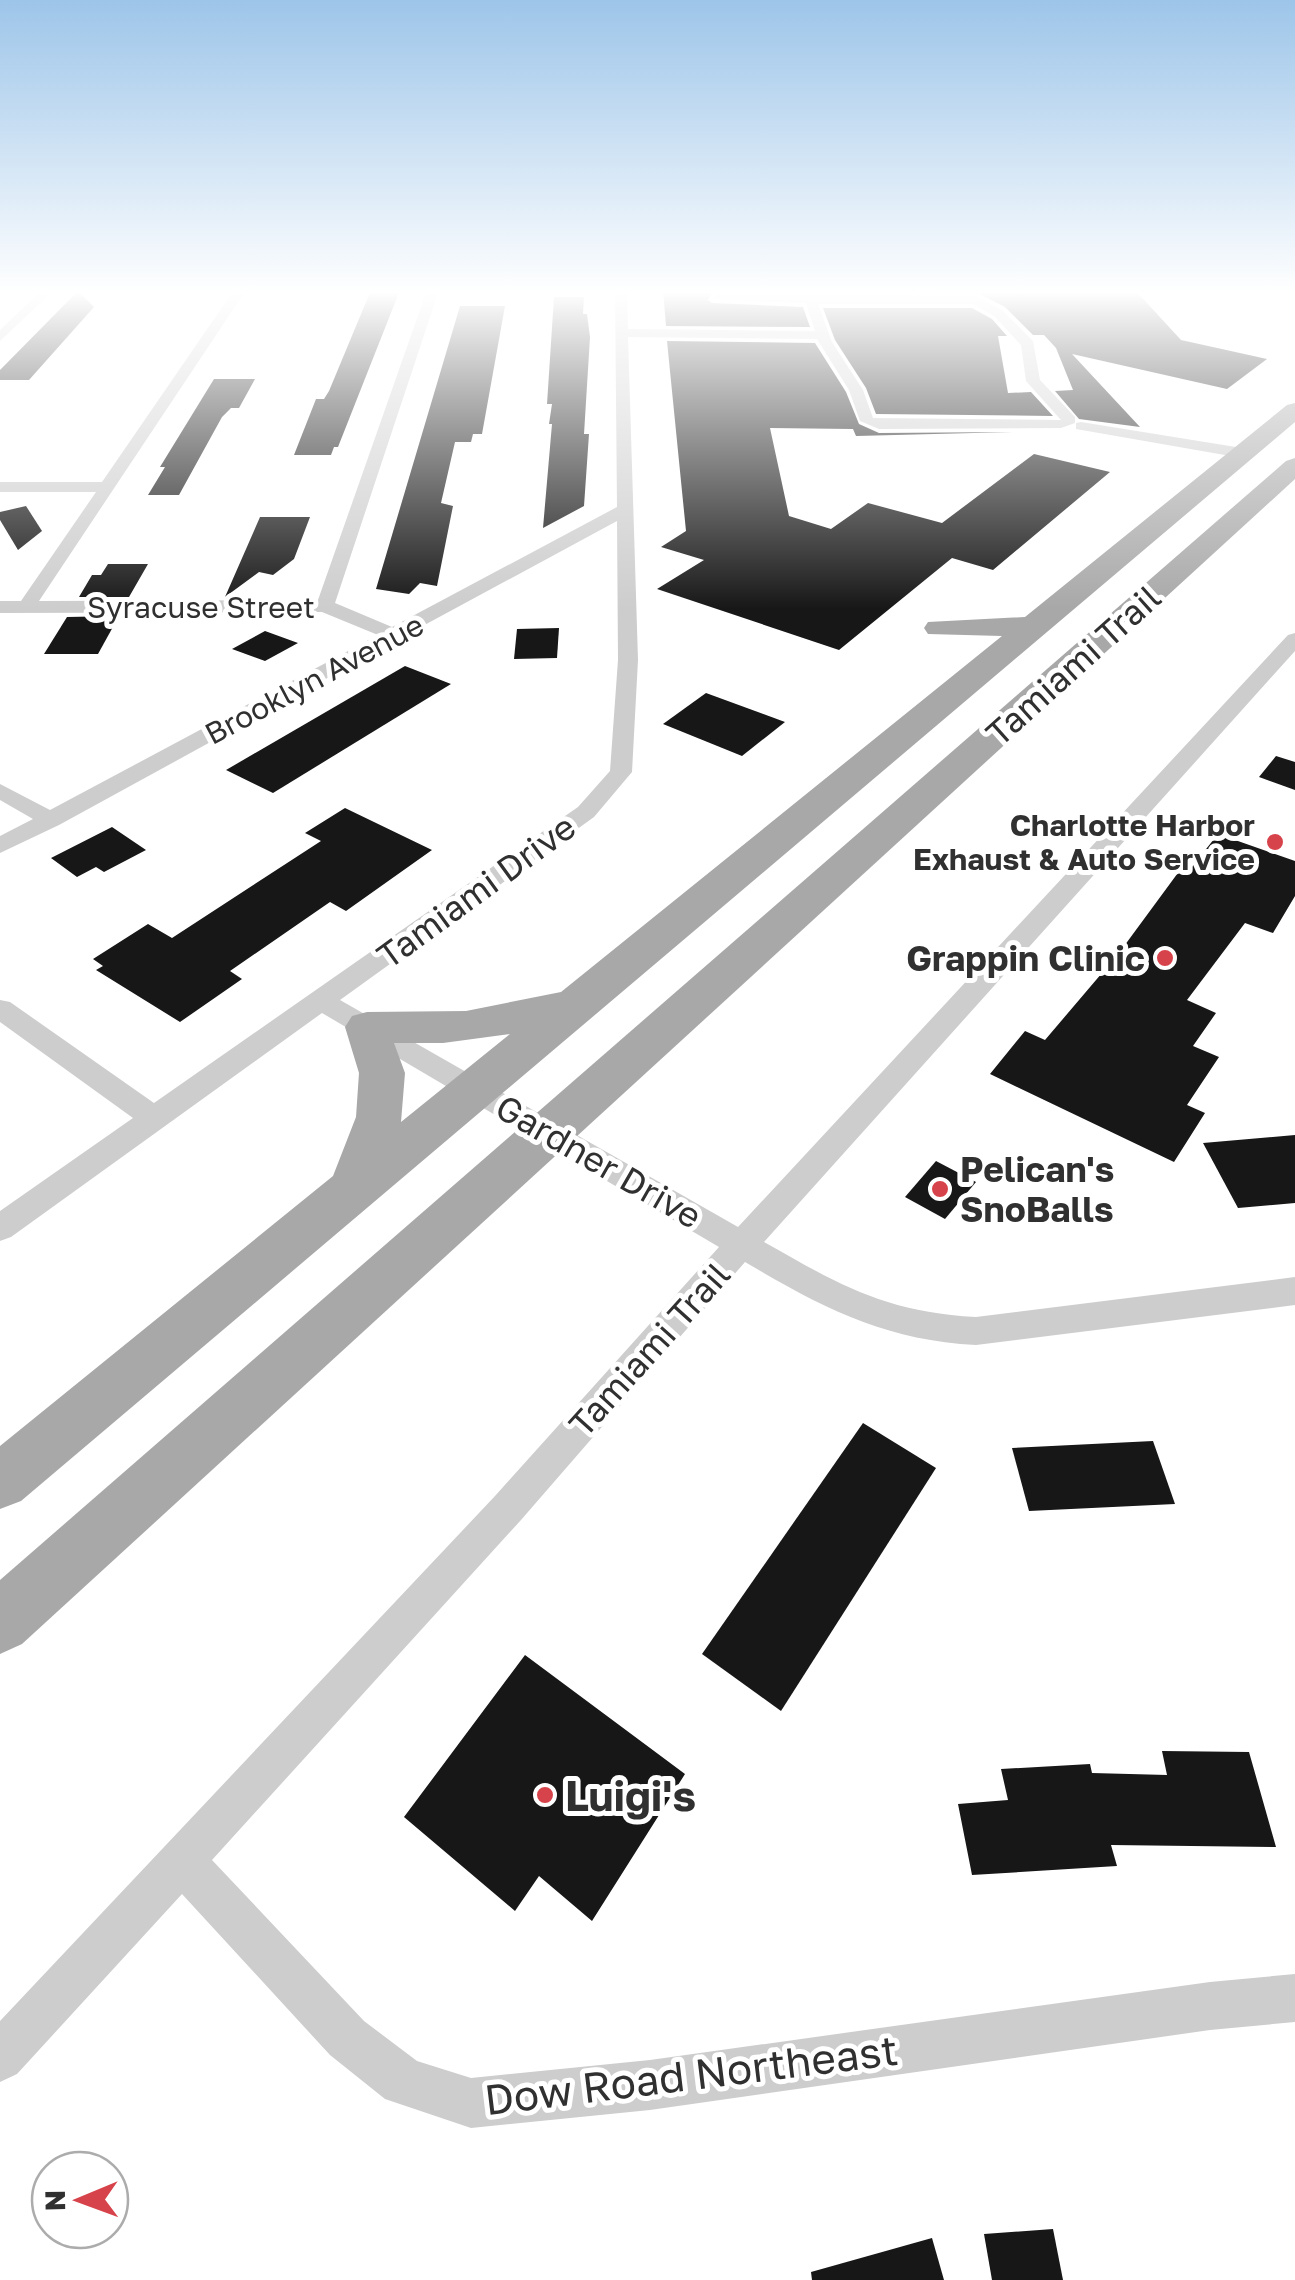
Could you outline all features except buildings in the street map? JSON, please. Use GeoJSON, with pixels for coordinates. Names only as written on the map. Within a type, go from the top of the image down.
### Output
{"type":"FeatureCollection","features":[{"type":"Feature","properties":{"kind":"main road","name":"Tamiami Trail"},"geometry":{"type":"LineString","coordinates":[[0,1482],[1030,626],[1237,457],[1290,421]]}},
{"type":"Feature","properties":{"kind":"main road","name":"Tamiami Trail"},"geometry":{"type":"LineString","coordinates":[[0,1622],[1295,466]]}},
{"type":"Feature","properties":{"kind":"main road"},"geometry":{"type":"LineString","coordinates":[[974,676],[939,628],[1030,626]]}},
{"type":"Feature","properties":{"kind":"main road"},"geometry":{"type":"LineString","coordinates":[[352,1190],[379,1117],[382,1072],[367,1027],[441,1031],[498,1024],[580,1001]]}},
{"type":"Feature","properties":{"kind":"street"},"geometry":{"type":"LineString","coordinates":[[26,607],[168,396]]}},
{"type":"Feature","properties":{"kind":"street"},"geometry":{"type":"LineString","coordinates":[[325,606],[397,396]]}},
{"type":"Feature","properties":{"kind":"street"},"geometry":{"type":"LineString","coordinates":[[623,396],[626,509]]}},
{"type":"Feature","properties":{"kind":"street"},"geometry":{"type":"LineString","coordinates":[[858,396],[862,414],[878,425],[1071,423],[1237,457]]}},
{"type":"Feature","properties":{"kind":"street"},"geometry":{"type":"LineString","coordinates":[[1047,396],[1071,423]]}},
{"type":"Feature","properties":{"kind":"street"},"geometry":{"type":"LineString","coordinates":[[0,487],[107,487]]}},
{"type":"Feature","properties":{"kind":"street","name":"Brooklyn Avenue"},"geometry":{"type":"LineString","coordinates":[[0,846],[397,636],[626,509]]}},
{"type":"Feature","properties":{"kind":"street","name":"Tamiami Drive"},"geometry":{"type":"LineString","coordinates":[[322,1001],[586,812],[621,772],[628,660],[626,509]]}},
{"type":"Feature","properties":{"kind":"street","name":"Syracuse Street"},"geometry":{"type":"LineString","coordinates":[[0,607],[325,606],[397,636]]}},
{"type":"Feature","properties":{"kind":"street","name":"Tamiami Trail"},"geometry":{"type":"LineString","coordinates":[[0,2057],[508,1508],[742,1244],[1295,638]]}},
{"type":"Feature","properties":{"kind":"street"},"geometry":{"type":"LineString","coordinates":[[0,791],[50,820]]}},
{"type":"Feature","properties":{"kind":"street"},"geometry":{"type":"LineString","coordinates":[[0,1228],[322,1001]]}},
{"type":"Feature","properties":{"kind":"street","name":"Gardner Drive"},"geometry":{"type":"LineString","coordinates":[[322,1001],[548,1134],[876,1318],[926,1329],[976,1331],[1295,1292]]}},
{"type":"Feature","properties":{"kind":"street"},"geometry":{"type":"LineString","coordinates":[[0,1009],[155,1118]]}},
{"type":"Feature","properties":{"kind":"street","name":"Dow Road Northeast"},"geometry":{"type":"LineString","coordinates":[[180,1859],[347,2038],[403,2081],[471,2103],[650,2086],[1210,2006],[1295,1998]]}},
{"type":"Feature","properties":{"kind":"place","name":"Charlotte Harbor Exhaust & Auto Service"},"geometry":{"type":"Point","coordinates":[1275,842]}},
{"type":"Feature","properties":{"kind":"place","name":"Grappin Clinic"},"geometry":{"type":"Point","coordinates":[1165,958]}},
{"type":"Feature","properties":{"kind":"place","name":"Pelican's SnoBalls"},"geometry":{"type":"Point","coordinates":[940,1189]}},
{"type":"Feature","properties":{"kind":"place","name":"Luigi's"},"geometry":{"type":"Point","coordinates":[545,1795]}}]}
